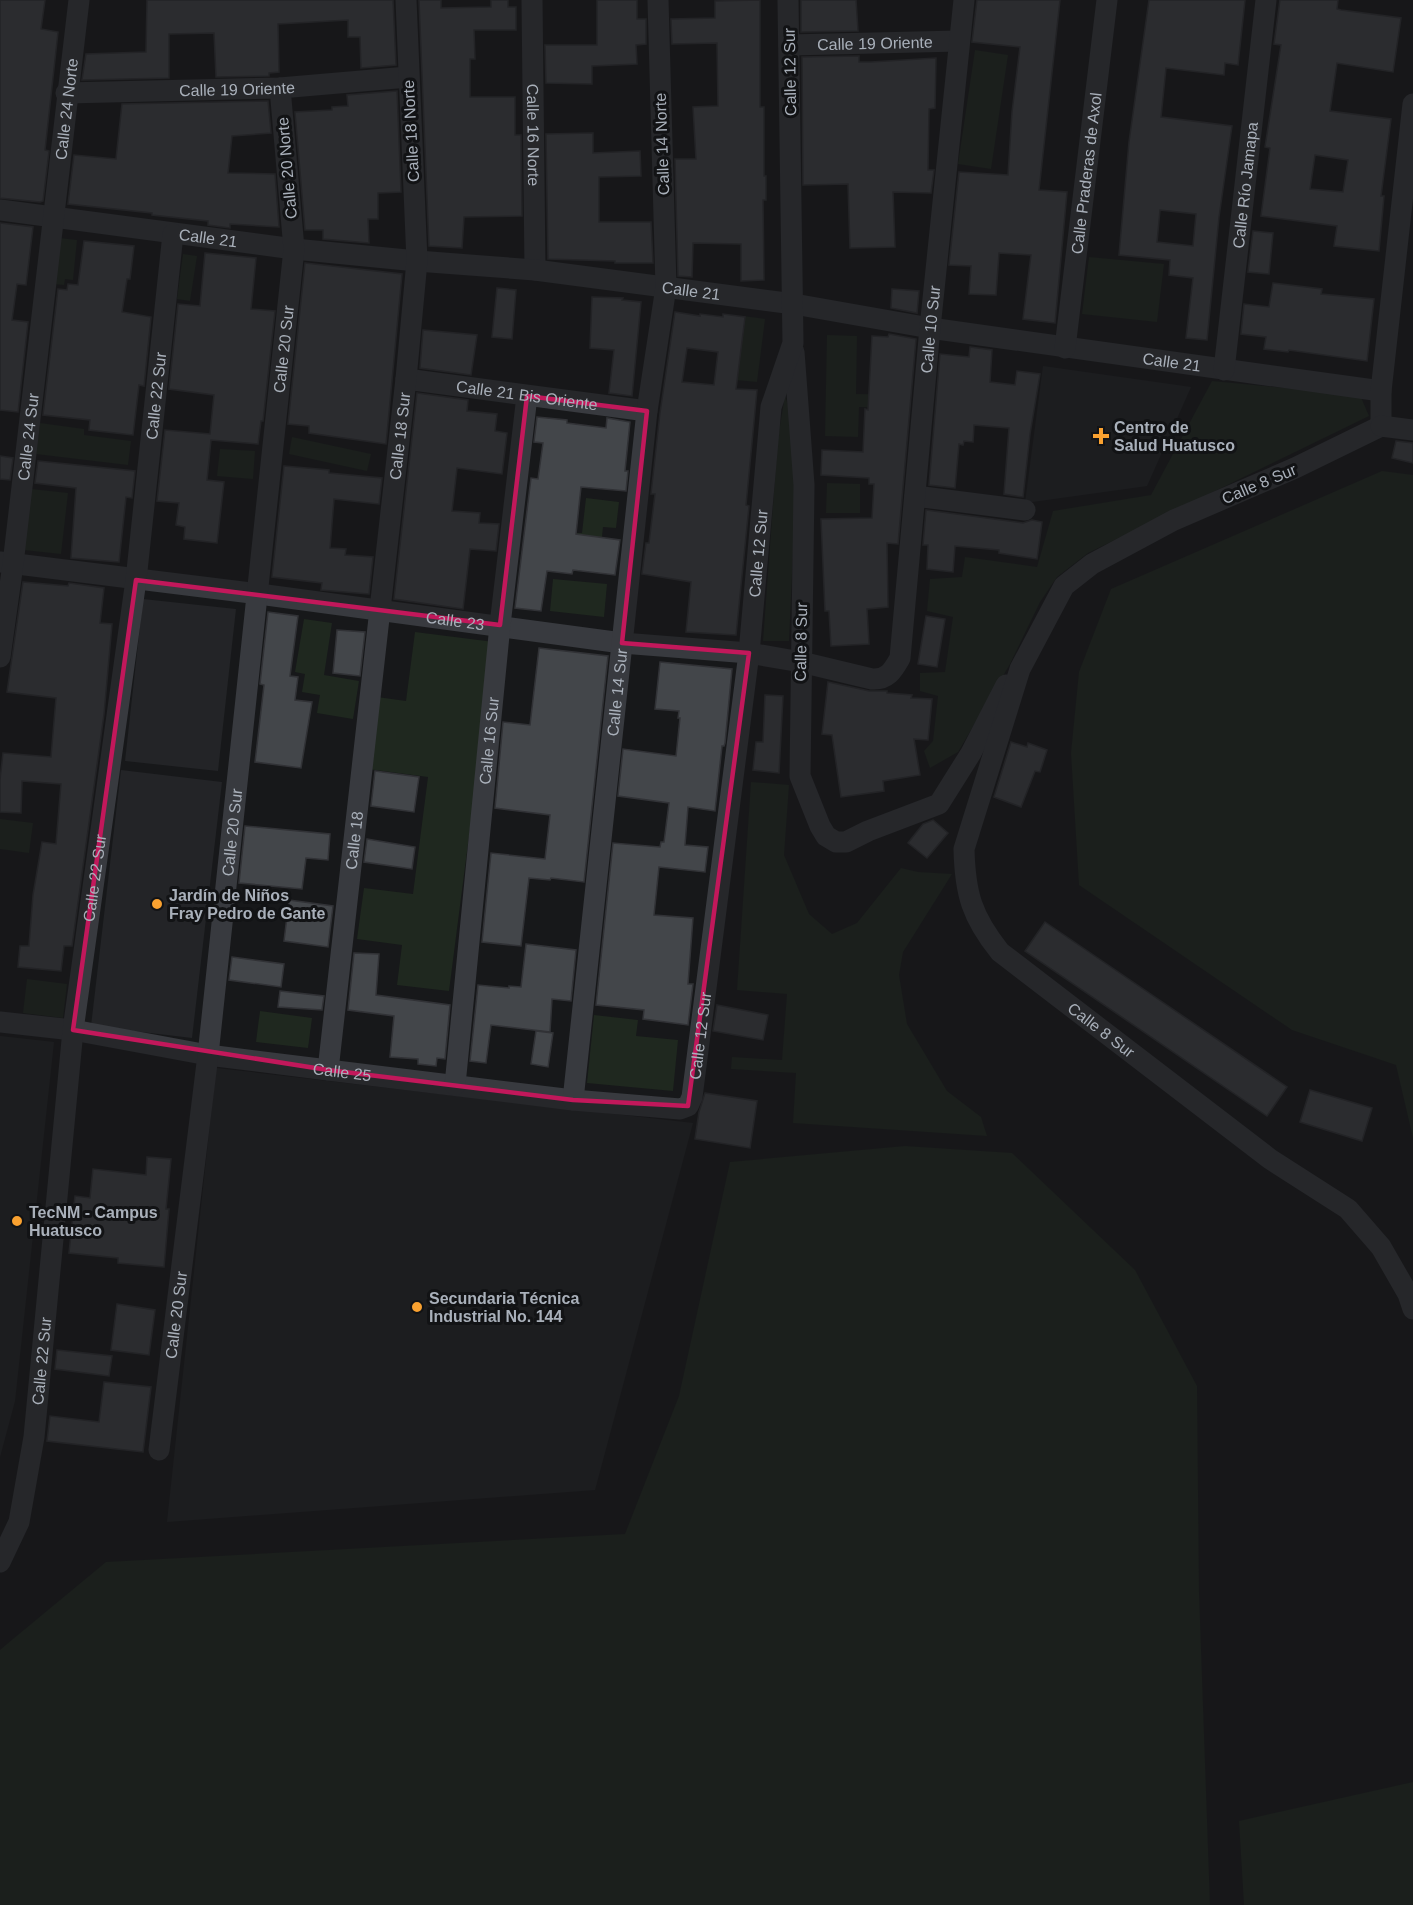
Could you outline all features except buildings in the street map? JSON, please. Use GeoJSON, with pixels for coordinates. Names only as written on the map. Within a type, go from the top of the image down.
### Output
{"type":"FeatureCollection","features":[{"type":"Feature","properties":{"kind":"street","name":"Calle 24 Norte"},"geometry":{"type":"LineString","coordinates":[[53,217],[78,0]]}},
{"type":"Feature","properties":{"kind":"street","name":"Calle 18 Norte"},"geometry":{"type":"LineString","coordinates":[[406,0],[417,261]]}},
{"type":"Feature","properties":{"kind":"street","name":"Calle 16 Norte"},"geometry":{"type":"LineString","coordinates":[[532,0],[535,270]]}},
{"type":"Feature","properties":{"kind":"street","name":"Calle 14 Norte"},"geometry":{"type":"LineString","coordinates":[[658,0],[666,287]]}},
{"type":"Feature","properties":{"kind":"street","name":"Calle 12 Sur"},"geometry":{"type":"LineString","coordinates":[[688,1106],[694,1085],[749,653],[771,407],[793,343],[788,0]]}},
{"type":"Feature","properties":{"kind":"street","name":"Calle 10 Sur"},"geometry":{"type":"LineString","coordinates":[[900,658],[930,328],[964,0]]}},
{"type":"Feature","properties":{"kind":"street","name":"Calle Praderas de Axol"},"geometry":{"type":"LineString","coordinates":[[1065,348],[1107,0]]}},
{"type":"Feature","properties":{"kind":"street","name":"Calle Río Jamapa"},"geometry":{"type":"LineString","coordinates":[[1224,370],[1266,0]]}},
{"type":"Feature","properties":{"kind":"street","name":"Calle 19 Oriente"},"geometry":{"type":"LineString","coordinates":[[789,45],[959,41]]}},
{"type":"Feature","properties":{"kind":"street","name":"Calle 19 Oriente"},"geometry":{"type":"LineString","coordinates":[[66,93],[280,88],[408,77]]}},
{"type":"Feature","properties":{"kind":"street","name":"Calle 20 Norte"},"geometry":{"type":"LineString","coordinates":[[280,88],[294,249]]}},
{"type":"Feature","properties":{"kind":"street"},"geometry":{"type":"LineString","coordinates":[[1413,104],[1381,391],[1381,426],[1413,430]]}},
{"type":"Feature","properties":{"kind":"street","name":"Calle 21"},"geometry":{"type":"LineString","coordinates":[[0,210],[294,249],[535,270],[794,303],[930,328],[1381,391]]}},
{"type":"Feature","properties":{"kind":"street","name":"Calle 24 Sur"},"geometry":{"type":"LineString","coordinates":[[0,657],[6,563],[53,217]]}},
{"type":"Feature","properties":{"kind":"street","name":"Calle 22 Sur"},"geometry":{"type":"LineString","coordinates":[[0,1562],[19,1521],[34,1437],[72,1030],[136,580],[174,234]]}},
{"type":"Feature","properties":{"kind":"street","name":"Calle 20 Sur"},"geometry":{"type":"LineString","coordinates":[[159,1449],[208,1055],[259,594],[294,249]]}},
{"type":"Feature","properties":{"kind":"street","name":"Calle 18 Sur"},"geometry":{"type":"LineString","coordinates":[[379,611],[406,379],[417,261]]}},
{"type":"Feature","properties":{"kind":"street","name":"Calle 14 Sur"},"geometry":{"type":"LineString","coordinates":[[573,1100],[647,411],[666,287]]}},
{"type":"Feature","properties":{"kind":"street","name":"Calle 8 Sur"},"geometry":{"type":"LineString","coordinates":[[793,343],[804,485],[800,776],[826,836],[836,842],[846,842],[868,831],[939,804],[971,753],[1008,682],[1020,669]]}},
{"type":"Feature","properties":{"kind":"street","name":"Calle 21 Bis Oriente"},"geometry":{"type":"LineString","coordinates":[[406,379],[647,411]]}},
{"type":"Feature","properties":{"kind":"street","name":"Calle 16 Sur"},"geometry":{"type":"LineString","coordinates":[[455,1085],[500,625],[527,396]]}},
{"type":"Feature","properties":{"kind":"street","name":"Calle 8 Sur"},"geometry":{"type":"LineString","coordinates":[[1381,426],[1295,468],[1174,520],[1092,564],[1064,586],[1020,669],[964,849],[965,872],[973,912],[984,933],[1000,952],[1270,1159],[1348,1209],[1381,1247],[1408,1294],[1413,1309]]}},
{"type":"Feature","properties":{"kind":"street"},"geometry":{"type":"LineString","coordinates":[[915,496],[1025,510]]}},
{"type":"Feature","properties":{"kind":"street","name":"Calle 23"},"geometry":{"type":"LineString","coordinates":[[6,563],[500,625],[622,643],[749,653],[881,680],[894,669],[900,658]]}},
{"type":"Feature","properties":{"kind":"street","name":"Calle 18"},"geometry":{"type":"LineString","coordinates":[[328,1070],[379,611]]}},
{"type":"Feature","properties":{"kind":"street","name":"Calle 25"},"geometry":{"type":"LineString","coordinates":[[0,1022],[72,1030],[208,1055],[573,1100],[680,1109],[688,1106]]}},
{"type":"Feature","properties":{"kind":"highlighted area"},"geometry":{"type":"Polygon","coordinates":[[[527,396],[647,411],[622,643],[749,653],[688,1106],[573,1100],[328,1070],[73,1030],[136,580],[500,625],[527,396]]]}},
{"type":"Feature","properties":{"kind":"shaded area"},"geometry":{"type":"Polygon","coordinates":[[[975,50],[1008,55],[991,169],[958,164],[975,50]]]}},
{"type":"Feature","properties":{"kind":"shaded area"},"geometry":{"type":"Polygon","coordinates":[[[59,238],[77,240],[73,280],[65,279],[64,285],[53,284],[59,238]]]}},
{"type":"Feature","properties":{"kind":"shaded area"},"geometry":{"type":"Polygon","coordinates":[[[183,254],[197,256],[190,301],[177,299],[183,254]]]}},
{"type":"Feature","properties":{"kind":"shaded area"},"geometry":{"type":"Polygon","coordinates":[[[1089,257],[1164,264],[1157,322],[1082,314],[1089,257]]]}},
{"type":"Feature","properties":{"kind":"shaded area"},"geometry":{"type":"Polygon","coordinates":[[[743,316],[765,319],[757,382],[736,380],[743,316]]]}},
{"type":"Feature","properties":{"kind":"shaded area"},"geometry":{"type":"Polygon","coordinates":[[[827,335],[857,336],[856,394],[909,395],[909,408],[859,407],[858,437],[825,436],[827,335]]]}},
{"type":"Feature","properties":{"kind":"shaded area","name":"Centro de Salud Huatusco"},"geometry":{"type":"Polygon","coordinates":[[[1043,366],[1191,387],[1147,486],[1025,503],[1043,366]]]}},
{"type":"Feature","properties":{"kind":"shaded area"},"geometry":{"type":"Polygon","coordinates":[[[1212,381],[1360,395],[1369,416],[1088,553],[1057,577],[1040,602],[1010,664],[958,752],[930,768],[924,751],[933,741],[938,696],[920,691],[920,673],[945,672],[953,617],[927,611],[930,579],[962,577],[965,557],[1037,567],[1053,511],[1151,495],[1212,381]]]}},
{"type":"Feature","properties":{"kind":"shaded area"},"geometry":{"type":"Polygon","coordinates":[[[785,395],[791,416],[796,485],[789,641],[763,641],[778,438],[785,395]]]}},
{"type":"Feature","properties":{"kind":"shaded area"},"geometry":{"type":"Polygon","coordinates":[[[40,423],[84,429],[84,435],[131,441],[128,465],[36,454],[40,423]]]}},
{"type":"Feature","properties":{"kind":"shaded area"},"geometry":{"type":"Polygon","coordinates":[[[292,437],[371,454],[367,471],[289,454],[292,437]]]}},
{"type":"Feature","properties":{"kind":"shaded area"},"geometry":{"type":"Polygon","coordinates":[[[220,449],[255,451],[253,479],[217,476],[220,449]]]}},
{"type":"Feature","properties":{"kind":"shaded area"},"geometry":{"type":"Polygon","coordinates":[[[1382,471],[1413,475],[1413,1138],[1396,1065],[1292,1030],[1079,885],[1071,753],[1079,672],[1111,589],[1382,471]]]}},
{"type":"Feature","properties":{"kind":"shaded area"},"geometry":{"type":"Polygon","coordinates":[[[827,483],[860,484],[860,513],[826,513],[827,483]]]}},
{"type":"Feature","properties":{"kind":"shaded area"},"geometry":{"type":"Polygon","coordinates":[[[31,489],[68,493],[61,554],[24,550],[31,489]]]}},
{"type":"Feature","properties":{"kind":"shaded area"},"geometry":{"type":"Polygon","coordinates":[[[586,498],[619,502],[616,528],[603,527],[601,546],[574,543],[575,533],[582,533],[586,498]]]}},
{"type":"Feature","properties":{"kind":"shaded area"},"geometry":{"type":"Polygon","coordinates":[[[553,579],[607,584],[604,617],[550,611],[553,579]]]}},
{"type":"Feature","properties":{"kind":"shaded area"},"geometry":{"type":"Polygon","coordinates":[[[143,599],[236,609],[218,771],[125,761],[143,599]]]}},
{"type":"Feature","properties":{"kind":"shaded area"},"geometry":{"type":"Polygon","coordinates":[[[304,619],[332,623],[324,675],[359,681],[353,719],[317,713],[320,695],[302,692],[305,674],[295,672],[304,619]]]}},
{"type":"Feature","properties":{"kind":"shaded area"},"geometry":{"type":"Polygon","coordinates":[[[415,632],[494,642],[449,991],[397,985],[402,945],[357,939],[364,888],[413,894],[428,777],[368,769],[377,697],[406,701],[415,632]]]}},
{"type":"Feature","properties":{"kind":"shaded area","name":"Jardín de Niños Fray Pedro de Gante"},"geometry":{"type":"Polygon","coordinates":[[[121,770],[222,782],[192,1038],[91,1026],[121,770]]]}},
{"type":"Feature","properties":{"kind":"shaded area"},"geometry":{"type":"Polygon","coordinates":[[[751,782],[789,785],[784,855],[809,914],[832,934],[857,923],[901,868],[918,872],[952,874],[903,952],[899,975],[907,1024],[947,1091],[981,1117],[987,1136],[793,1123],[796,1073],[731,1069],[732,1057],[782,1060],[787,994],[737,990],[751,782]]]}},
{"type":"Feature","properties":{"kind":"shaded area"},"geometry":{"type":"Polygon","coordinates":[[[0,819],[33,823],[29,853],[0,849],[0,819]]]}},
{"type":"Feature","properties":{"kind":"shaded area"},"geometry":{"type":"Polygon","coordinates":[[[27,979],[67,984],[63,1018],[23,1013],[27,979]]]}},
{"type":"Feature","properties":{"kind":"shaded area"},"geometry":{"type":"Polygon","coordinates":[[[260,1011],[312,1018],[308,1048],[256,1042],[260,1011]]]}},
{"type":"Feature","properties":{"kind":"shaded area"},"geometry":{"type":"Polygon","coordinates":[[[594,1015],[638,1020],[636,1036],[678,1040],[673,1091],[587,1083],[594,1015]]]}},
{"type":"Feature","properties":{"kind":"shaded area","name":"TecNM - Campus Huatusco"},"geometry":{"type":"Polygon","coordinates":[[[0,1036],[54,1042],[15,1401],[0,1457],[0,1036]]]}},
{"type":"Feature","properties":{"kind":"shaded area","name":"Secundaria Técnica Industrial No. 144"},"geometry":{"type":"Polygon","coordinates":[[[216,1068],[693,1123],[595,1490],[167,1522],[216,1068]]]}},
{"type":"Feature","properties":{"kind":"shaded area"},"geometry":{"type":"Polygon","coordinates":[[[905,1146],[1012,1153],[1135,1270],[1197,1386],[1199,1592],[1210,1905],[0,1905],[0,1650],[7,1644],[106,1562],[625,1534],[679,1396],[730,1162],[905,1146]]]}},
{"type":"Feature","properties":{"kind":"shaded area"},"geometry":{"type":"Polygon","coordinates":[[[1413,1782],[1413,1905],[1244,1905],[1239,1821],[1413,1782]]]}},
{"type":"Feature","properties":{"kind":"place","name":"Centro de Salud Huatusco"},"geometry":{"type":"Point","coordinates":[1101,436]}},
{"type":"Feature","properties":{"kind":"place","name":"Jardín de Niños Fray Pedro de Gante"},"geometry":{"type":"Point","coordinates":[157,904]}},
{"type":"Feature","properties":{"kind":"place","name":"TecNM - Campus Huatusco"},"geometry":{"type":"Point","coordinates":[17,1221]}},
{"type":"Feature","properties":{"kind":"place","name":"Secundaria Técnica Industrial No. 144"},"geometry":{"type":"Point","coordinates":[417,1307]}}]}
